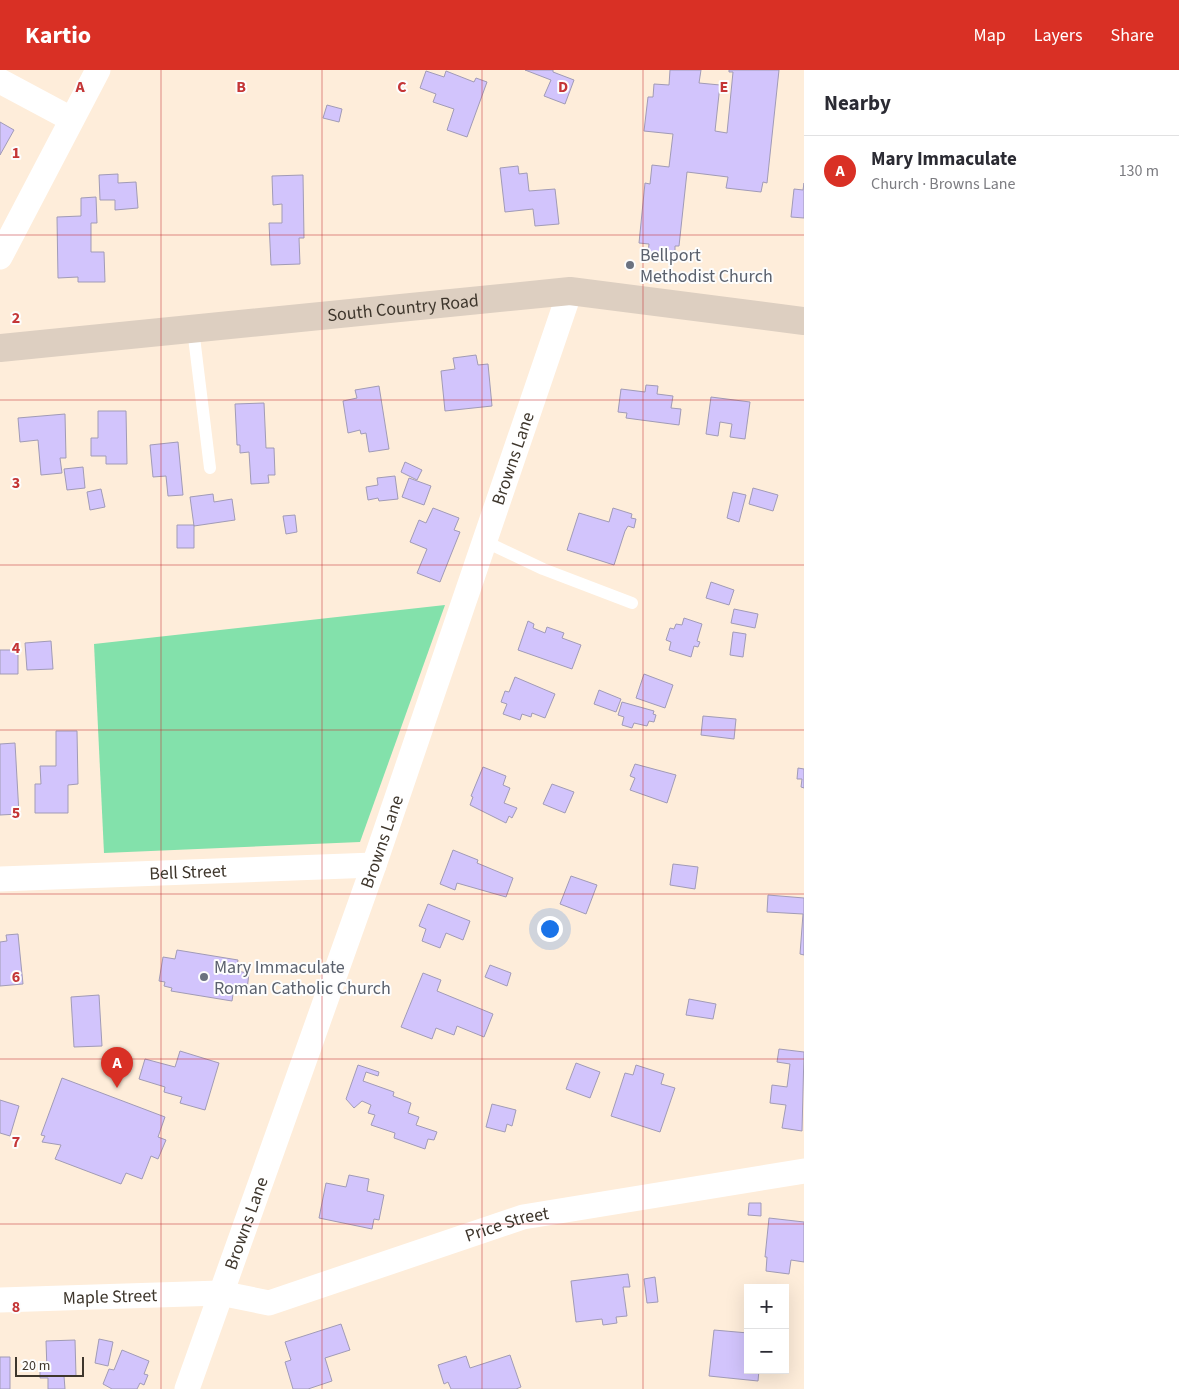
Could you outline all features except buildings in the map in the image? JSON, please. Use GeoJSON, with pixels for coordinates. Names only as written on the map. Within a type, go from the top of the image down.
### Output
{"type":"FeatureCollection","features":[{"type":"Feature","properties":{"kind":"main road","name":"South Country Road"},"geometry":{"type":"LineString","coordinates":[[0,348],[570,291],[804,321]]}},
{"type":"Feature","properties":{"kind":"street"},"geometry":{"type":"LineString","coordinates":[[0,257],[70,120],[98,70]]}},
{"type":"Feature","properties":{"kind":"street"},"geometry":{"type":"LineString","coordinates":[[0,81],[70,120]]}},
{"type":"Feature","properties":{"kind":"street","name":"Browns Lane"},"geometry":{"type":"LineString","coordinates":[[187,1389],[374,865],[570,291]]}},
{"type":"Feature","properties":{"kind":"street","name":"Bell Street"},"geometry":{"type":"LineString","coordinates":[[0,879],[374,865]]}},
{"type":"Feature","properties":{"kind":"street","name":"Price Street"},"geometry":{"type":"LineString","coordinates":[[220,1293],[268,1302],[523,1217],[804,1171]]}},
{"type":"Feature","properties":{"kind":"street","name":"Maple Street"},"geometry":{"type":"LineString","coordinates":[[0,1300],[220,1293]]}},
{"type":"Feature","properties":{"kind":"lane"},"geometry":{"type":"LineString","coordinates":[[193,329],[210,468]]}},
{"type":"Feature","properties":{"kind":"lane"},"geometry":{"type":"LineString","coordinates":[[484,541],[543,569],[632,603]]}},
{"type":"Feature","properties":{"kind":"green space"},"geometry":{"type":"Polygon","coordinates":[[[445,605],[360,842],[104,853],[94,644],[445,605]]]}},
{"type":"Feature","properties":{"kind":"place","name":"Bellport Methodist Church"},"geometry":{"type":"Point","coordinates":[630,265]}},
{"type":"Feature","properties":{"kind":"place","name":"Mary Immaculate Roman Catholic Church"},"geometry":{"type":"Point","coordinates":[204,977]}},
{"type":"Feature","properties":{"kind":"place","name":"Mary Immaculate"},"geometry":{"type":"Point","coordinates":[117,1088]}}]}
